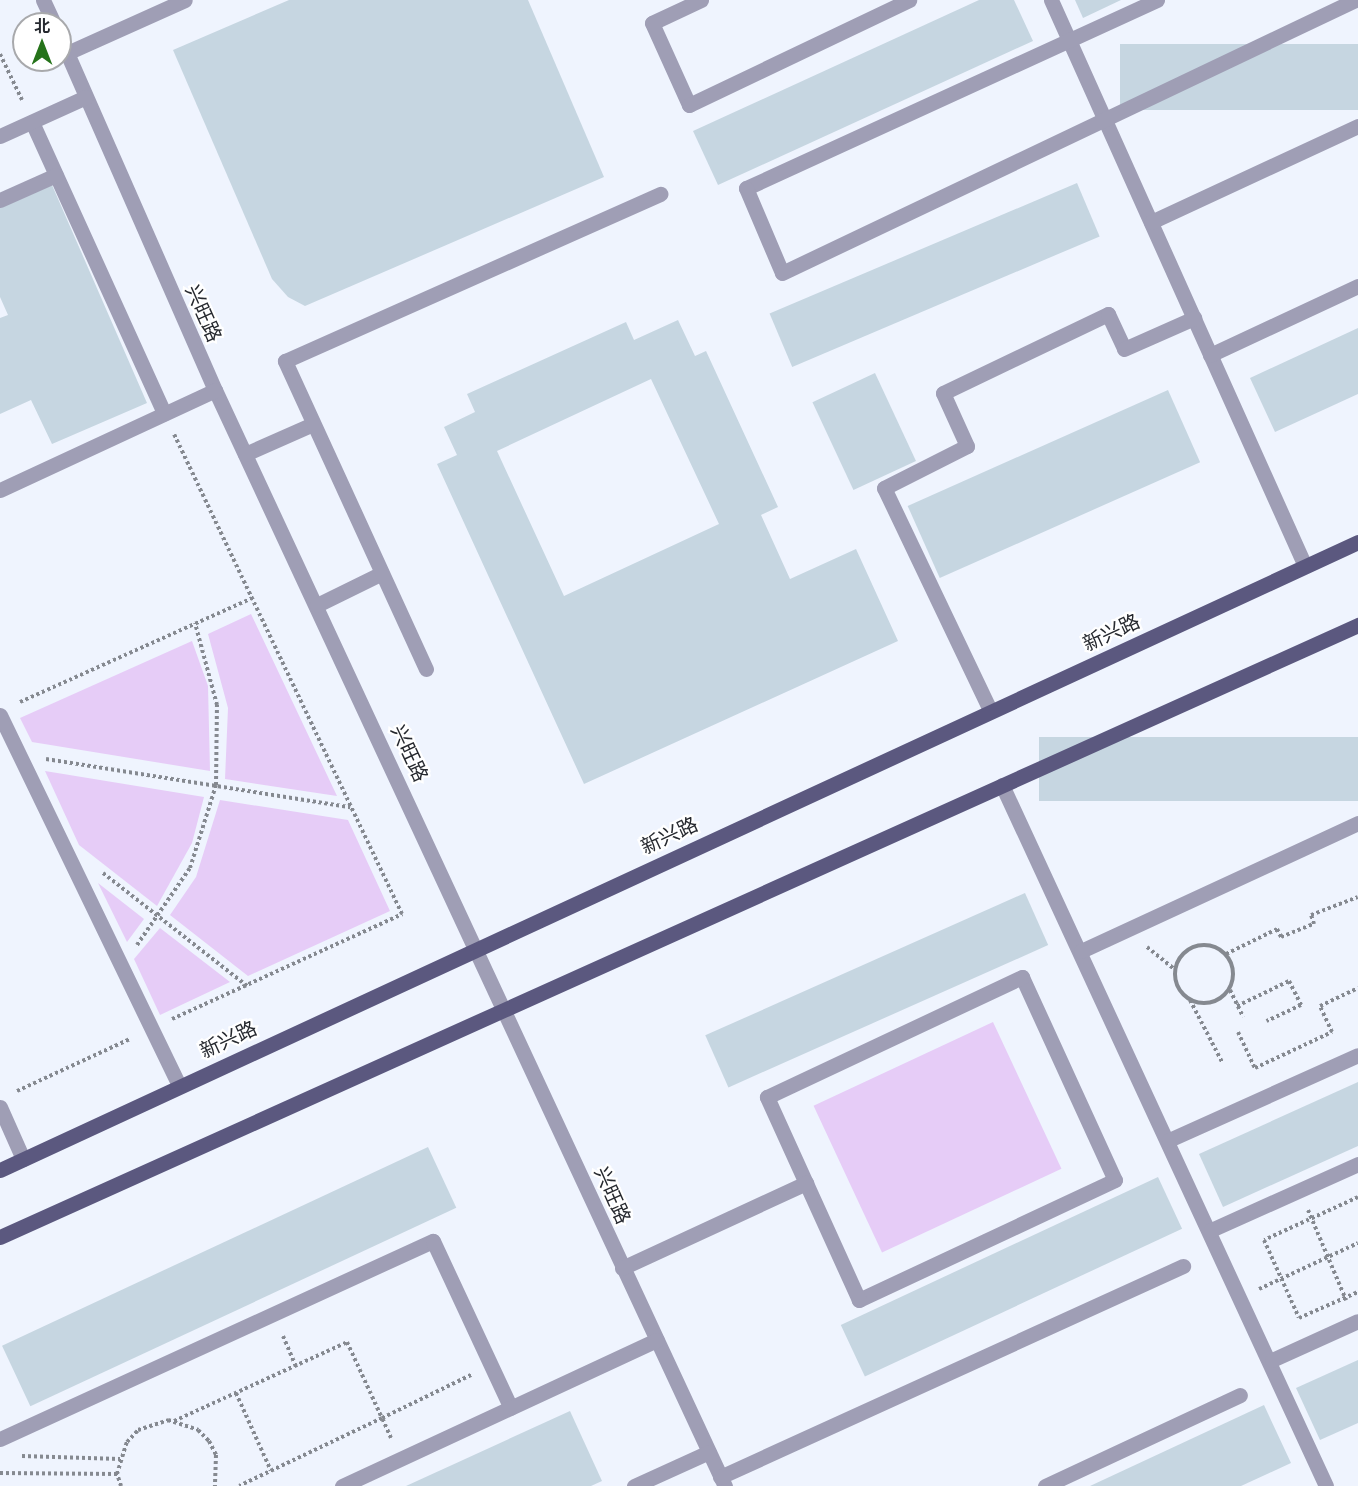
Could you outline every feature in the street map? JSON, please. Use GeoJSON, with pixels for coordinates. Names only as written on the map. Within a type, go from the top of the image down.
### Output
{"type":"FeatureCollection","features":[{"type":"Feature","properties":{"kind":"main road","name":"新兴路"},"geometry":{"type":"LineString","coordinates":[[0,1170],[478,946],[1358,542]]}},
{"type":"Feature","properties":{"kind":"main road"},"geometry":{"type":"LineString","coordinates":[[0,1237],[1358,625]]}},
{"type":"Feature","properties":{"kind":"street"},"geometry":{"type":"LineString","coordinates":[[72,51],[185,0]]}},
{"type":"Feature","properties":{"kind":"street"},"geometry":{"type":"LineString","coordinates":[[701,0],[652,23],[689,105],[909,0]]}},
{"type":"Feature","properties":{"kind":"street"},"geometry":{"type":"LineString","coordinates":[[1051,0],[1305,566]]}},
{"type":"Feature","properties":{"kind":"street"},"geometry":{"type":"LineString","coordinates":[[1157,0],[746,188],[782,273],[1355,0]]}},
{"type":"Feature","properties":{"kind":"street","name":"兴旺路"},"geometry":{"type":"LineString","coordinates":[[72,63],[215,390],[478,946],[622,1268],[723,1482]]}},
{"type":"Feature","properties":{"kind":"street"},"geometry":{"type":"LineString","coordinates":[[0,136],[86,97]]}},
{"type":"Feature","properties":{"kind":"street"},"geometry":{"type":"LineString","coordinates":[[32,122],[164,413]]}},
{"type":"Feature","properties":{"kind":"street"},"geometry":{"type":"LineString","coordinates":[[1151,222],[1358,126]]}},
{"type":"Feature","properties":{"kind":"street"},"geometry":{"type":"LineString","coordinates":[[0,200],[56,175]]}},
{"type":"Feature","properties":{"kind":"street"},"geometry":{"type":"LineString","coordinates":[[426,669],[285,361],[660,194]]}},
{"type":"Feature","properties":{"kind":"street"},"geometry":{"type":"LineString","coordinates":[[1210,355],[1358,286]]}},
{"type":"Feature","properties":{"kind":"street"},"geometry":{"type":"LineString","coordinates":[[990,710],[884,488],[967,446],[943,393],[1108,314],[1124,349],[1194,318]]}},
{"type":"Feature","properties":{"kind":"street"},"geometry":{"type":"LineString","coordinates":[[0,490],[215,390]]}},
{"type":"Feature","properties":{"kind":"street"},"geometry":{"type":"LineString","coordinates":[[245,454],[313,423]]}},
{"type":"Feature","properties":{"kind":"street"},"geometry":{"type":"LineString","coordinates":[[317,605],[382,573]]}},
{"type":"Feature","properties":{"kind":"street"},"geometry":{"type":"LineString","coordinates":[[5,710],[20,756],[179,1085]]}},
{"type":"Feature","properties":{"kind":"street"},"geometry":{"type":"LineString","coordinates":[[1002,785],[1272,1360],[1326,1486]]}},
{"type":"Feature","properties":{"kind":"street"},"geometry":{"type":"LineString","coordinates":[[1081,951],[1358,823]]}},
{"type":"Feature","properties":{"kind":"street"},"geometry":{"type":"LineString","coordinates":[[1022,977],[1115,1180],[859,1300],[806,1184],[767,1097],[1022,977]]}},
{"type":"Feature","properties":{"kind":"street"},"geometry":{"type":"LineString","coordinates":[[1169,1140],[1358,1055]]}},
{"type":"Feature","properties":{"kind":"street"},"geometry":{"type":"LineString","coordinates":[[5,1101],[23,1159]]}},
{"type":"Feature","properties":{"kind":"street"},"geometry":{"type":"LineString","coordinates":[[1211,1230],[1358,1164]]}},
{"type":"Feature","properties":{"kind":"street"},"geometry":{"type":"LineString","coordinates":[[622,1268],[806,1184]]}},
{"type":"Feature","properties":{"kind":"street"},"geometry":{"type":"LineString","coordinates":[[0,1439],[433,1241],[511,1408]]}},
{"type":"Feature","properties":{"kind":"street"},"geometry":{"type":"LineString","coordinates":[[723,1482],[1183,1266]]}},
{"type":"Feature","properties":{"kind":"street"},"geometry":{"type":"LineString","coordinates":[[1272,1360],[1357,1322]]}},
{"type":"Feature","properties":{"kind":"street"},"geometry":{"type":"LineString","coordinates":[[342,1486],[657,1340]]}},
{"type":"Feature","properties":{"kind":"street"},"geometry":{"type":"LineString","coordinates":[[1045,1486],[1240,1395]]}},
{"type":"Feature","properties":{"kind":"street"},"geometry":{"type":"LineString","coordinates":[[634,1486],[709,1452]]}},
{"type":"Feature","properties":{"kind":"path"},"geometry":{"type":"LineString","coordinates":[[0,54],[32,122]]}},
{"type":"Feature","properties":{"kind":"path"},"geometry":{"type":"LineString","coordinates":[[5,1101],[152,1029],[402,914],[164,413]]}},
{"type":"Feature","properties":{"kind":"path"},"geometry":{"type":"LineString","coordinates":[[5,710],[252,598]]}},
{"type":"Feature","properties":{"kind":"path"},"geometry":{"type":"LineString","coordinates":[[121,964],[160,917],[194,858],[216,783],[217,705],[195,623]]}},
{"type":"Feature","properties":{"kind":"path"},"geometry":{"type":"LineString","coordinates":[[20,756],[216,783],[351,807]]}},
{"type":"Feature","properties":{"kind":"path"},"geometry":{"type":"LineString","coordinates":[[97,867],[247,986]]}},
{"type":"Feature","properties":{"kind":"path"},"geometry":{"type":"LineString","coordinates":[[1226,954],[1277,929],[1281,937],[1314,924],[1311,915],[1358,897]]}},
{"type":"Feature","properties":{"kind":"path"},"geometry":{"type":"LineString","coordinates":[[1126,930],[1175,970],[1179,990],[1190,999],[1222,1062]]}},
{"type":"Feature","properties":{"kind":"path"},"geometry":{"type":"LineString","coordinates":[[1175,970],[1191,948],[1210,945],[1226,954],[1234,971],[1230,990],[1243,1017]]}},
{"type":"Feature","properties":{"kind":"path"},"geometry":{"type":"LineString","coordinates":[[1237,1006],[1289,981],[1301,1005],[1266,1021]]}},
{"type":"Feature","properties":{"kind":"path"},"geometry":{"type":"LineString","coordinates":[[1238,1032],[1255,1068],[1332,1032],[1320,1006],[1358,988]]}},
{"type":"Feature","properties":{"kind":"path"},"geometry":{"type":"LineString","coordinates":[[1190,999],[1214,1002],[1230,990]]}},
{"type":"Feature","properties":{"kind":"path"},"geometry":{"type":"LineString","coordinates":[[1300,1190],[1357,1322]]}},
{"type":"Feature","properties":{"kind":"path"},"geometry":{"type":"LineString","coordinates":[[1358,1197],[1263,1240],[1299,1318],[1358,1292]]}},
{"type":"Feature","properties":{"kind":"path"},"geometry":{"type":"LineString","coordinates":[[1242,1297],[1358,1244]]}},
{"type":"Feature","properties":{"kind":"path"},"geometry":{"type":"LineString","coordinates":[[273,1314],[296,1366]]}},
{"type":"Feature","properties":{"kind":"path"},"geometry":{"type":"LineString","coordinates":[[121,1486],[117,1474],[120,1460],[138,1430],[174,1421],[347,1342],[382,1418]]}},
{"type":"Feature","properties":{"kind":"path"},"geometry":{"type":"LineString","coordinates":[[239,1486],[491,1365]]}},
{"type":"Feature","properties":{"kind":"path"},"geometry":{"type":"LineString","coordinates":[[236,1393],[271,1471]]}},
{"type":"Feature","properties":{"kind":"path"},"geometry":{"type":"LineString","coordinates":[[174,1421],[209,1441],[217,1463],[215,1486]]}},
{"type":"Feature","properties":{"kind":"path"},"geometry":{"type":"LineString","coordinates":[[12,1456],[120,1460]]}},
{"type":"Feature","properties":{"kind":"path"},"geometry":{"type":"LineString","coordinates":[[0,1473],[117,1474]]}},
{"type":"Feature","properties":{"kind":"shaded area"},"geometry":{"type":"Polygon","coordinates":[[[251,614],[337,796],[225,779],[228,708],[208,634],[251,614]]]}},
{"type":"Feature","properties":{"kind":"shaded area"},"geometry":{"type":"Polygon","coordinates":[[[192,641],[208,686],[210,771],[32,742],[20,718],[192,641]]]}},
{"type":"Feature","properties":{"kind":"shaded area"},"geometry":{"type":"Polygon","coordinates":[[[45,771],[204,797],[192,843],[157,906],[79,845],[45,771]]]}},
{"type":"Feature","properties":{"kind":"shaded area"},"geometry":{"type":"Polygon","coordinates":[[[220,800],[348,820],[390,911],[248,976],[170,915],[196,877],[220,800]]]}},
{"type":"Feature","properties":{"kind":"shaded area"},"geometry":{"type":"Polygon","coordinates":[[[98,883],[144,919],[127,942],[98,883]]]}},
{"type":"Feature","properties":{"kind":"shaded area"},"geometry":{"type":"Polygon","coordinates":[[[160,928],[230,982],[160,1015],[134,959],[160,928]]]}},
{"type":"Feature","properties":{"kind":"shaded area"},"geometry":{"type":"Polygon","coordinates":[[[993,1022],[1061,1169],[882,1253],[814,1106],[993,1022]]]}},
{"type":"Feature","properties":{"kind":"building"},"geometry":{"type":"Polygon","coordinates":[[[289,0],[528,0],[604,177],[305,306],[288,297],[272,279],[173,50],[289,0]]]}},
{"type":"Feature","properties":{"kind":"building"},"geometry":{"type":"Polygon","coordinates":[[[979,0],[1014,0],[1033,41],[718,185],[693,131],[979,0]]]}},
{"type":"Feature","properties":{"kind":"building"},"geometry":{"type":"Polygon","coordinates":[[[1075,0],[1121,0],[1083,18],[1075,0]]]}},
{"type":"Feature","properties":{"kind":"building"},"geometry":{"type":"Polygon","coordinates":[[[1120,44],[1358,44],[1358,110],[1120,110],[1120,44]]]}},
{"type":"Feature","properties":{"kind":"building"},"geometry":{"type":"Polygon","coordinates":[[[1077,183],[1100,236],[792,367],[770,314],[1077,183]]]}},
{"type":"Feature","properties":{"kind":"building"},"geometry":{"type":"Polygon","coordinates":[[[52,185],[147,403],[52,444],[31,400],[0,414],[0,318],[8,315],[0,297],[0,208],[52,185]]]}},
{"type":"Feature","properties":{"kind":"building"},"geometry":{"type":"Polygon","coordinates":[[[678,320],[695,356],[706,351],[778,507],[761,515],[790,579],[856,549],[898,641],[584,784],[437,464],[457,455],[444,427],[475,412],[467,394],[626,322],[634,340],[678,320]],[[651,379],[497,451],[564,596],[719,524],[651,379]]]}},
{"type":"Feature","properties":{"kind":"building"},"geometry":{"type":"Polygon","coordinates":[[[1358,328],[1358,394],[1275,432],[1250,378],[1358,328]]]}},
{"type":"Feature","properties":{"kind":"building"},"geometry":{"type":"Polygon","coordinates":[[[875,373],[916,461],[853,490],[812,402],[875,373]]]}},
{"type":"Feature","properties":{"kind":"building"},"geometry":{"type":"Polygon","coordinates":[[[1168,390],[1200,462],[940,578],[908,506],[1168,390]]]}},
{"type":"Feature","properties":{"kind":"building"},"geometry":{"type":"Polygon","coordinates":[[[1039,737],[1358,737],[1358,801],[1039,801],[1039,737]]]}},
{"type":"Feature","properties":{"kind":"building"},"geometry":{"type":"Polygon","coordinates":[[[1025,893],[1048,945],[728,1087],[705,1035],[1025,893]]]}},
{"type":"Feature","properties":{"kind":"building"},"geometry":{"type":"Polygon","coordinates":[[[1358,1082],[1358,1146],[1223,1207],[1199,1154],[1358,1082]]]}},
{"type":"Feature","properties":{"kind":"building"},"geometry":{"type":"Polygon","coordinates":[[[428,1147],[456,1208],[30,1406],[2,1346],[428,1147]]]}},
{"type":"Feature","properties":{"kind":"building"},"geometry":{"type":"Polygon","coordinates":[[[1158,1177],[1182,1229],[865,1377],[841,1325],[1158,1177]]]}},
{"type":"Feature","properties":{"kind":"building"},"geometry":{"type":"Polygon","coordinates":[[[1358,1360],[1358,1423],[1320,1440],[1296,1388],[1358,1360]]]}},
{"type":"Feature","properties":{"kind":"building"},"geometry":{"type":"Polygon","coordinates":[[[1264,1405],[1291,1463],[1241,1486],[1090,1486],[1264,1405]]]}},
{"type":"Feature","properties":{"kind":"building"},"geometry":{"type":"Polygon","coordinates":[[[570,1411],[602,1481],[591,1486],[406,1486],[570,1411]]]}}]}
